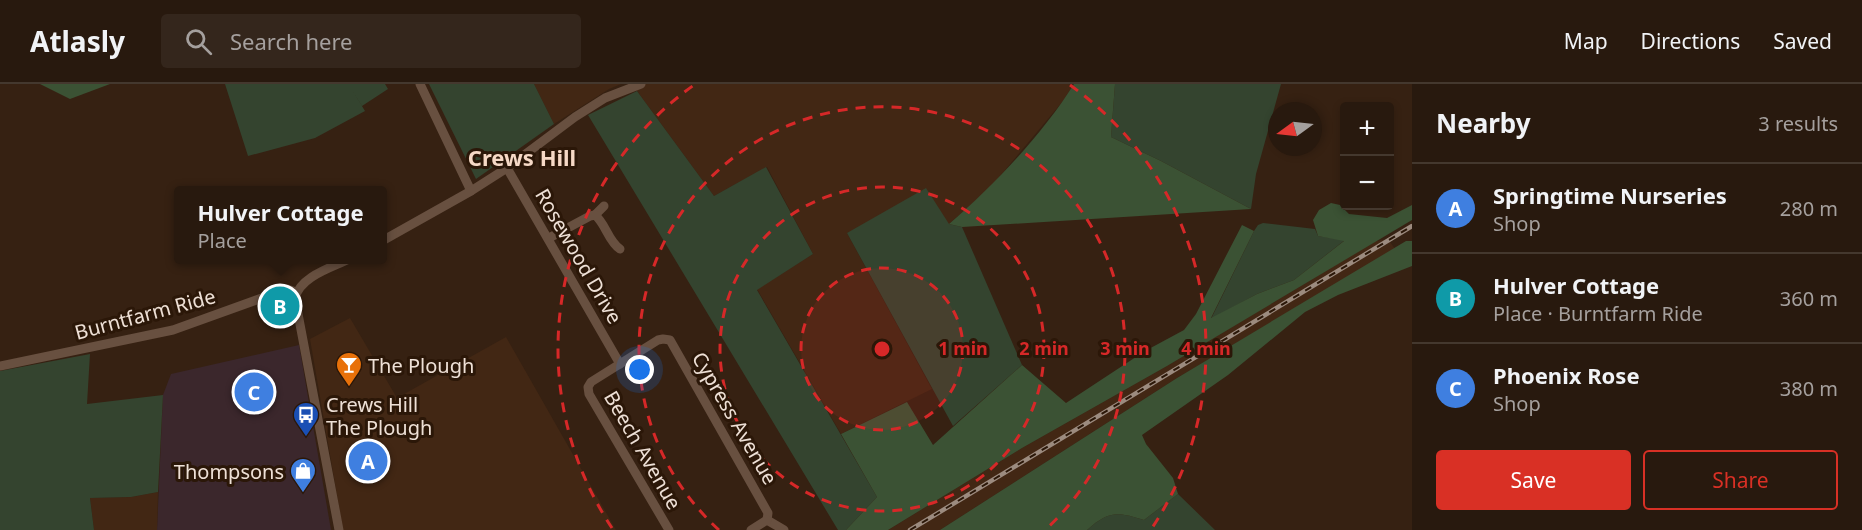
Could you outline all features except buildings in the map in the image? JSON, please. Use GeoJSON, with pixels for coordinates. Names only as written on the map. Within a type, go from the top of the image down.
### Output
{"type":"FeatureCollection","features":[{"type":"Feature","properties":{"kind":"street"},"geometry":{"type":"LineString","coordinates":[[420,84],[471,191]]}},
{"type":"Feature","properties":{"kind":"street"},"geometry":{"type":"LineString","coordinates":[[387,238],[507,168],[575,117],[605,98],[641,84]]}},
{"type":"Feature","properties":{"kind":"street","name":"Rosewood Drive"},"geometry":{"type":"LineString","coordinates":[[507,168],[620,364]]}},
{"type":"Feature","properties":{"kind":"street"},"geometry":{"type":"LineString","coordinates":[[549,238],[595,215],[604,206]]}},
{"type":"Feature","properties":{"kind":"street"},"geometry":{"type":"LineString","coordinates":[[595,215],[600,219],[614,245],[620,249]]}},
{"type":"Feature","properties":{"kind":"street"},"geometry":{"type":"LineString","coordinates":[[339,530],[296,295],[304,283],[340,264]]}},
{"type":"Feature","properties":{"kind":"street","name":"Burntfarm Ride"},"geometry":{"type":"LineString","coordinates":[[0,366],[173,330],[287,289],[296,295]]}},
{"type":"Feature","properties":{"kind":"street","name":"Cypress Avenue"},"geometry":{"type":"LineString","coordinates":[[620,364],[663,339],[670,340],[768,513],[767,520]]}},
{"type":"Feature","properties":{"kind":"street","name":"Beech Avenue"},"geometry":{"type":"LineString","coordinates":[[620,364],[591,382],[588,387],[589,394],[669,530]]}},
{"type":"Feature","properties":{"kind":"street"},"geometry":{"type":"LineString","coordinates":[[751,530],[767,520],[784,530]]}},
{"type":"Feature","properties":{"kind":"shaded area"},"geometry":{"type":"Polygon","coordinates":[[[534,84],[621,84],[609,89],[554,124],[534,84]]]}},
{"type":"Feature","properties":{"kind":"shaded area"},"geometry":{"type":"Polygon","coordinates":[[[635,84],[1074,84],[1063,101],[990,188],[949,224],[847,233],[932,389],[841,434],[757,289],[813,254],[767,167],[714,196],[637,91],[635,84]]]}},
{"type":"Feature","properties":{"kind":"shaded area"},"geometry":{"type":"Polygon","coordinates":[[[1388,239],[1395,249],[1177,378],[940,530],[888,530],[1022,448],[1167,366],[1376,241],[1388,239]]]}},
{"type":"Feature","properties":{"kind":"shaded area"},"geometry":{"type":"Polygon","coordinates":[[[350,318],[397,398],[506,337],[616,530],[343,530],[310,339],[350,318]]]}},
{"type":"Feature","properties":{"kind":"shaded area"},"geometry":{"type":"Polygon","coordinates":[[[299,345],[331,530],[157,530],[163,395],[171,374],[299,345]]]}},
{"type":"Feature","properties":{"kind":"shaded area"},"geometry":{"type":"Polygon","coordinates":[[[158,492],[157,530],[94,530],[90,498],[131,497],[158,492]]]}},
{"type":"Feature","properties":{"kind":"green space"},"geometry":{"type":"Polygon","coordinates":[[[40,84],[110,84],[70,99],[40,84]]]}},
{"type":"Feature","properties":{"kind":"green space"},"geometry":{"type":"Polygon","coordinates":[[[225,84],[385,84],[388,89],[362,106],[349,85],[365,111],[315,138],[248,156],[225,84]]]}},
{"type":"Feature","properties":{"kind":"green space"},"geometry":{"type":"Polygon","coordinates":[[[429,84],[534,84],[554,124],[476,179],[429,84]]]}},
{"type":"Feature","properties":{"kind":"green space"},"geometry":{"type":"Polygon","coordinates":[[[1074,84],[1115,84],[1111,137],[1251,209],[962,227],[949,224],[1016,158],[1047,122],[1074,84]]]}},
{"type":"Feature","properties":{"kind":"green space"},"geometry":{"type":"Polygon","coordinates":[[[1115,84],[1281,84],[1276,102],[1268,102],[1268,131],[1256,174],[1251,209],[1111,137],[1115,84]]]}},
{"type":"Feature","properties":{"kind":"green space"},"geometry":{"type":"Polygon","coordinates":[[[637,91],[714,196],[766,167],[813,254],[757,290],[877,497],[846,530],[838,530],[588,115],[637,91]]]}},
{"type":"Feature","properties":{"kind":"green space"},"geometry":{"type":"Polygon","coordinates":[[[926,188],[949,224],[962,227],[1022,365],[953,426],[847,233],[926,188]]]}},
{"type":"Feature","properties":{"kind":"green space"},"geometry":{"type":"Polygon","coordinates":[[[1331,203],[1340,205],[1340,210],[1345,210],[1349,214],[1387,218],[1412,205],[1412,220],[1167,366],[1022,448],[888,530],[846,530],[877,497],[841,434],[907,402],[933,445],[1022,365],[1066,403],[1145,351],[1184,330],[1196,314],[1242,225],[1254,231],[1211,318],[1257,294],[1294,280],[1344,241],[1318,236],[1313,220],[1319,210],[1331,203]]]}},
{"type":"Feature","properties":{"kind":"green space"},"geometry":{"type":"Polygon","coordinates":[[[1263,223],[1315,229],[1318,236],[1345,240],[1294,280],[1257,294],[1211,319],[1254,231],[1258,225],[1263,223]]]}},
{"type":"Feature","properties":{"kind":"green space"},"geometry":{"type":"Polygon","coordinates":[[[1406,241],[1412,241],[1412,266],[1338,295],[1305,312],[1228,375],[1142,435],[1146,444],[1173,478],[1178,494],[1144,520],[1113,514],[1101,519],[1087,530],[940,530],[1177,378],[1406,241]]]}},
{"type":"Feature","properties":{"kind":"green space"},"geometry":{"type":"Polygon","coordinates":[[[90,354],[87,404],[163,395],[158,492],[131,497],[90,498],[94,530],[0,530],[0,371],[90,354]]]}},
{"type":"Feature","properties":{"kind":"green space"},"geometry":{"type":"Polygon","coordinates":[[[1178,494],[1215,530],[1087,530],[1101,519],[1113,514],[1144,520],[1178,494]]]}},
{"type":"Feature","properties":{"kind":"railway"},"geometry":{"type":"LineString","coordinates":[[910,530],[1412,226]]}},
{"type":"Feature","properties":{"kind":"place","name":"Hulver Cottage"},"geometry":{"type":"Point","coordinates":[280,306]}},
{"type":"Feature","properties":{"kind":"place","name":"The Plough"},"geometry":{"type":"Point","coordinates":[349,388]}},
{"type":"Feature","properties":{"kind":"place","name":"Phoenix Rose"},"geometry":{"type":"Point","coordinates":[254,392]}},
{"type":"Feature","properties":{"kind":"place","name":"Crews Hill The Plough"},"geometry":{"type":"Point","coordinates":[306,438]}},
{"type":"Feature","properties":{"kind":"place","name":"Springtime Nurseries"},"geometry":{"type":"Point","coordinates":[368,461]}},
{"type":"Feature","properties":{"kind":"place","name":"Thompsons"},"geometry":{"type":"Point","coordinates":[303,494]}},
{"type":"Feature","properties":{"kind":"district","name":"Crews Hill"},"geometry":{"type":"Point","coordinates":[522,157]}}]}
